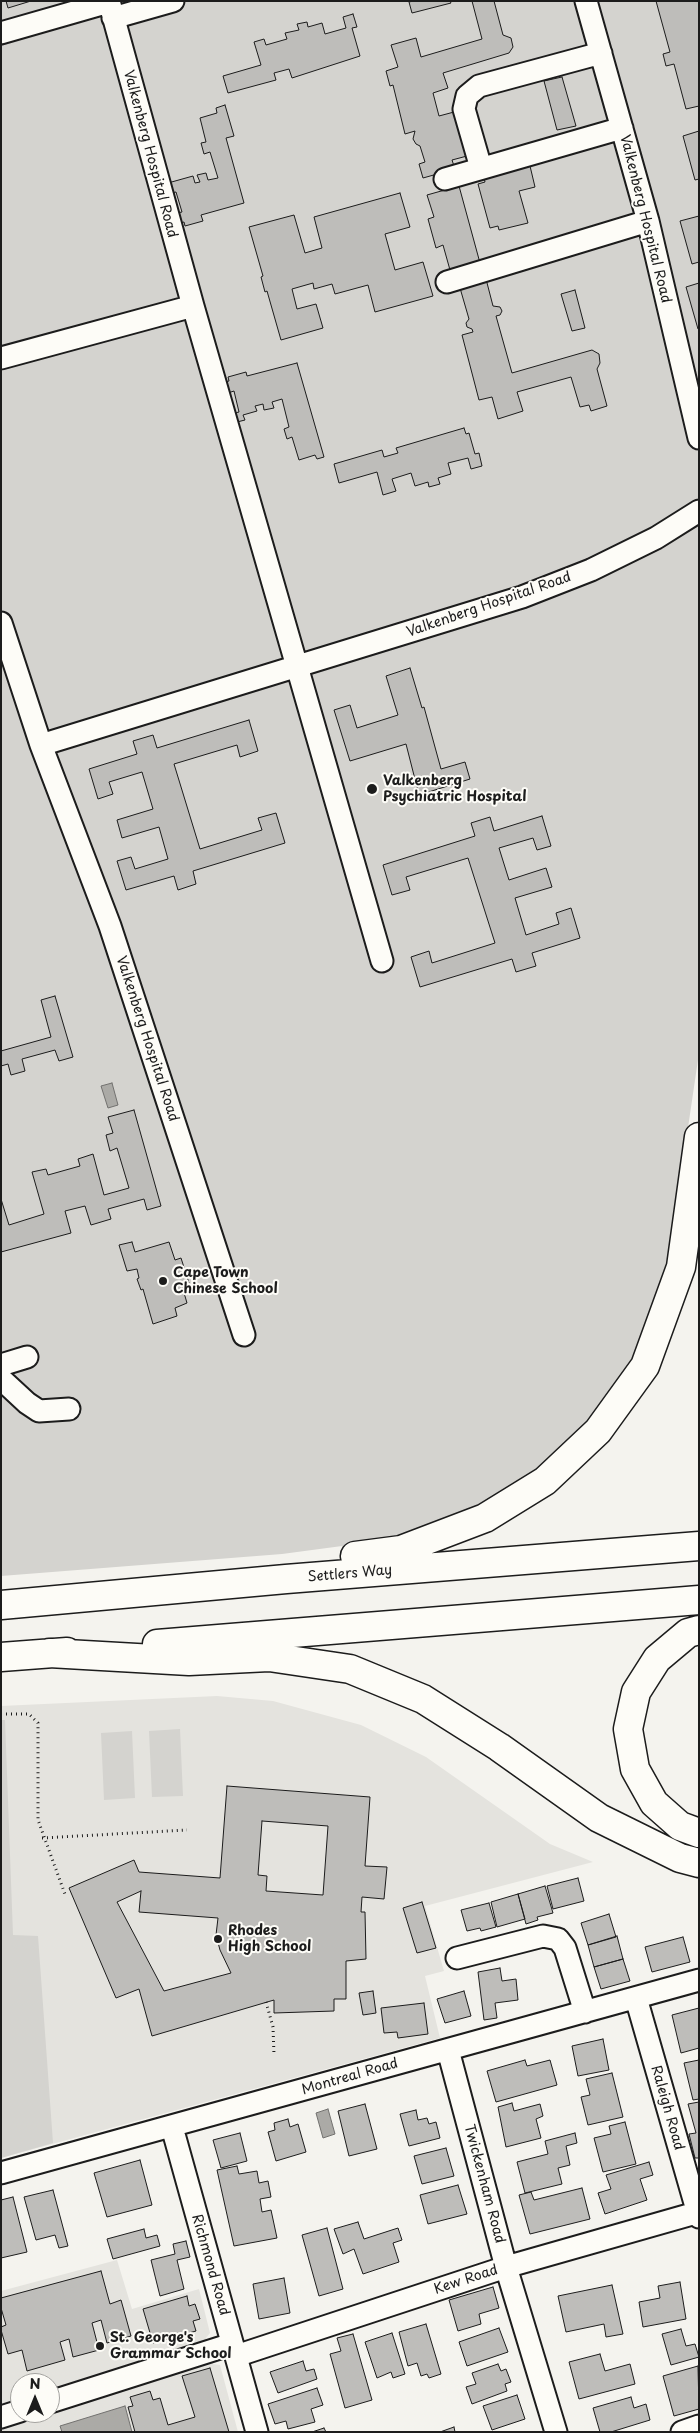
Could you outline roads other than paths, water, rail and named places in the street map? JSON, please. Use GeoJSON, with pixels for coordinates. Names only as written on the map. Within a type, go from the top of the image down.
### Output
{"type":"FeatureCollection","features":[{"type":"Feature","properties":{"kind":"highway"},"geometry":{"type":"LineString","coordinates":[[286,1579],[320,1561],[401,1550],[485,1518],[545,1481],[598,1430],[645,1366],[681,1267],[699,1137]]}},
{"type":"Feature","properties":{"kind":"highway","name":"Settlers Way"},"geometry":{"type":"LineString","coordinates":[[1,1605],[286,1579],[699,1546]]}},
{"type":"Feature","properties":{"kind":"highway"},"geometry":{"type":"LineString","coordinates":[[1,1657],[699,1600]]}},
{"type":"Feature","properties":{"kind":"highway"},"geometry":{"type":"LineString","coordinates":[[699,1630],[688,1633],[657,1659],[636,1692],[628,1729],[635,1769],[654,1802],[680,1826],[699,1833]]}},
{"type":"Feature","properties":{"kind":"highway"},"geometry":{"type":"LineString","coordinates":[[49,1653],[189,1661],[269,1656],[350,1669],[422,1699],[499,1748],[599,1818],[680,1858],[699,1863]]}},
{"type":"Feature","properties":{"kind":"street"},"geometry":{"type":"LineString","coordinates":[[1,34],[110,7],[173,1]]}},
{"type":"Feature","properties":{"kind":"street","name":"Valkenberg Hospital Road"},"geometry":{"type":"LineString","coordinates":[[586,1],[648,221],[699,438]]}},
{"type":"Feature","properties":{"kind":"street","name":"Valkenberg Hospital Road"},"geometry":{"type":"LineString","coordinates":[[110,7],[192,306],[298,666],[382,961]]}},
{"type":"Feature","properties":{"kind":"street"},"geometry":{"type":"LineString","coordinates":[[481,168],[464,109],[467,96],[478,86],[601,53]]}},
{"type":"Feature","properties":{"kind":"street"},"geometry":{"type":"LineString","coordinates":[[445,179],[622,128]]}},
{"type":"Feature","properties":{"kind":"street"},"geometry":{"type":"LineString","coordinates":[[447,282],[648,221]]}},
{"type":"Feature","properties":{"kind":"street"},"geometry":{"type":"LineString","coordinates":[[1,358],[192,306]]}},
{"type":"Feature","properties":{"kind":"street","name":"Valkenberg Hospital Road"},"geometry":{"type":"LineString","coordinates":[[41,745],[539,590],[590,570],[656,538],[699,511]]}},
{"type":"Feature","properties":{"kind":"street","name":"Valkenberg Hospital Road"},"geometry":{"type":"LineString","coordinates":[[1,623],[41,745],[110,926],[244,1335]]}},
{"type":"Feature","properties":{"kind":"street"},"geometry":{"type":"LineString","coordinates":[[1,1364],[27,1357]]}},
{"type":"Feature","properties":{"kind":"street"},"geometry":{"type":"LineString","coordinates":[[1,1379],[27,1403],[39,1411],[69,1409]]}},
{"type":"Feature","properties":{"kind":"street"},"geometry":{"type":"LineString","coordinates":[[457,1958],[543,1936],[558,1939],[565,1948],[585,2012]]}},
{"type":"Feature","properties":{"kind":"street","name":"Montreal Road"},"geometry":{"type":"LineString","coordinates":[[1,2173],[699,1980]]}},
{"type":"Feature","properties":{"kind":"street","name":"Raleigh Road"},"geometry":{"type":"LineString","coordinates":[[636,1998],[698,2214]]}},
{"type":"Feature","properties":{"kind":"street","name":"Twickenham Road"},"geometry":{"type":"LineString","coordinates":[[448,2050],[506,2267],[556,2432]]}},
{"type":"Feature","properties":{"kind":"street","name":"Richmond Road"},"geometry":{"type":"LineString","coordinates":[[172,2127],[257,2432]]}},
{"type":"Feature","properties":{"kind":"street","name":"Kew Road"},"geometry":{"type":"LineString","coordinates":[[60,2399],[234,2350],[506,2267],[698,2214]]}},
{"type":"Feature","properties":{"kind":"street"},"geometry":{"type":"LineString","coordinates":[[682,2432],[699,2426]]}},
{"type":"Feature","properties":{"kind":"place","name":"Valkenberg Psychiatric Hospital"},"geometry":{"type":"Point","coordinates":[372,789]}},
{"type":"Feature","properties":{"kind":"place","name":"Cape Town Chinese School"},"geometry":{"type":"Point","coordinates":[163,1281]}},
{"type":"Feature","properties":{"kind":"place","name":"Rhodes High School"},"geometry":{"type":"Point","coordinates":[218,1939]}},
{"type":"Feature","properties":{"kind":"place","name":"St. George's Grammar School"},"geometry":{"type":"Point","coordinates":[100,2346]}}]}
